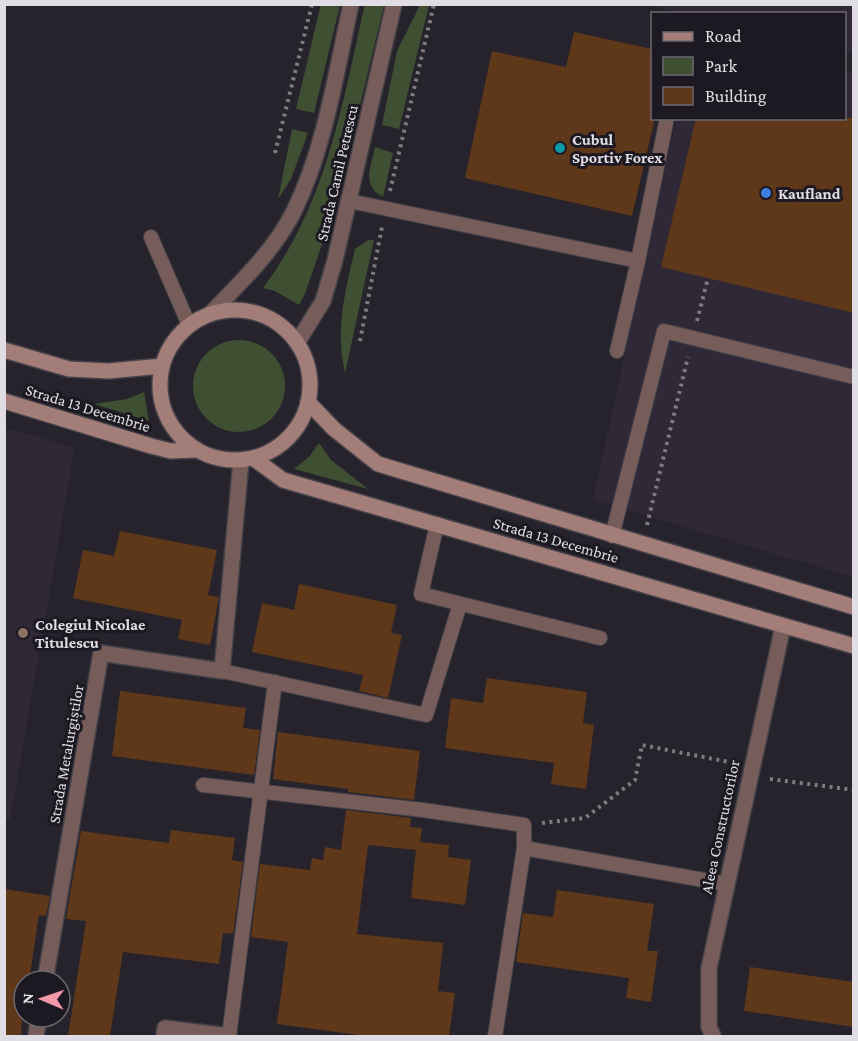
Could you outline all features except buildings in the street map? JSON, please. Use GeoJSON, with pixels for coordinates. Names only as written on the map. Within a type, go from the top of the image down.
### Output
{"type":"FeatureCollection","features":[{"type":"Feature","properties":{"kind":"main road","name":"Strada 13 Decembrie"},"geometry":{"type":"LineString","coordinates":[[235,309],[259,313],[281,324],[297,343],[307,361],[310,382],[308,402],[297,428],[278,447],[247,460],[218,459],[196,450],[178,435],[168,420],[159,384],[162,366],[172,343],[189,325],[210,314],[235,309]]}},
{"type":"Feature","properties":{"kind":"main road","name":"Strada 13 Decembrie"},"geometry":{"type":"LineString","coordinates":[[4,350],[69,369],[109,371],[162,366]]}},
{"type":"Feature","properties":{"kind":"main road","name":"Strada 13 Decembrie"},"geometry":{"type":"LineString","coordinates":[[4,401],[151,446],[171,451],[196,450]]}},
{"type":"Feature","properties":{"kind":"main road","name":"Strada 13 Decembrie"},"geometry":{"type":"LineString","coordinates":[[308,402],[347,441],[378,464],[854,607]]}},
{"type":"Feature","properties":{"kind":"main road","name":"Strada 13 Decembrie"},"geometry":{"type":"LineString","coordinates":[[247,460],[283,480],[854,646]]}},
{"type":"Feature","properties":{"kind":"street","name":"Strada Camil Petrescu"},"geometry":{"type":"LineString","coordinates":[[210,314],[250,273],[294,211],[324,123],[351,4]]}},
{"type":"Feature","properties":{"kind":"street","name":"Strada Camil Petrescu"},"geometry":{"type":"LineString","coordinates":[[297,343],[324,301],[394,4]]}},
{"type":"Feature","properties":{"kind":"street"},"geometry":{"type":"LineString","coordinates":[[222,671],[247,460]]}},
{"type":"Feature","properties":{"kind":"street","name":"Aleea Constructorilor"},"geometry":{"type":"LineString","coordinates":[[713,1036],[708,1018],[709,968],[783,626]]}},
{"type":"Feature","properties":{"kind":"street","name":"Strada Metalurgiștilor"},"geometry":{"type":"LineString","coordinates":[[47,969],[101,653],[222,671]]}},
{"type":"Feature","properties":{"kind":"street"},"geometry":{"type":"LineString","coordinates":[[164,1036],[165,1028],[229,1036]]}},
{"type":"Feature","properties":{"kind":"lane"},"geometry":{"type":"LineString","coordinates":[[617,351],[667,120]]}},
{"type":"Feature","properties":{"kind":"lane"},"geometry":{"type":"LineString","coordinates":[[349,201],[638,261]]}},
{"type":"Feature","properties":{"kind":"lane"},"geometry":{"type":"LineString","coordinates":[[152,237],[189,325]]}},
{"type":"Feature","properties":{"kind":"lane"},"geometry":{"type":"LineString","coordinates":[[612,536],[664,331],[854,377]]}},
{"type":"Feature","properties":{"kind":"lane"},"geometry":{"type":"LineString","coordinates":[[437,524],[420,594],[600,638]]}},
{"type":"Feature","properties":{"kind":"lane","name":"Strada Metalurgiștilor"},"geometry":{"type":"LineString","coordinates":[[222,671],[426,715],[460,604]]}},
{"type":"Feature","properties":{"kind":"lane"},"geometry":{"type":"LineString","coordinates":[[229,1036],[275,682]]}},
{"type":"Feature","properties":{"kind":"lane"},"geometry":{"type":"LineString","coordinates":[[203,785],[423,810],[524,825],[524,848],[495,1036]]}},
{"type":"Feature","properties":{"kind":"lane"},"geometry":{"type":"LineString","coordinates":[[524,848],[726,884]]}},
{"type":"Feature","properties":{"kind":"path"},"geometry":{"type":"LineString","coordinates":[[275,153],[312,4]]}},
{"type":"Feature","properties":{"kind":"path"},"geometry":{"type":"LineString","coordinates":[[360,341],[385,209],[434,4]]}},
{"type":"Feature","properties":{"kind":"path"},"geometry":{"type":"LineString","coordinates":[[647,525],[708,278]]}},
{"type":"Feature","properties":{"kind":"path"},"geometry":{"type":"LineString","coordinates":[[524,825],[585,818],[635,780],[642,745],[750,772],[854,790]]}},
{"type":"Feature","properties":{"kind":"shaded area"},"geometry":{"type":"Polygon","coordinates":[[[648,5],[853,5],[853,53],[846,51],[846,12],[678,12],[648,5]]]}},
{"type":"Feature","properties":{"kind":"shaded area"},"geometry":{"type":"Polygon","coordinates":[[[846,71],[853,73],[853,577],[593,500],[676,120],[846,120],[846,71]]]}},
{"type":"Feature","properties":{"kind":"shaded area","name":"Colegiul Nicolae Titulescu"},"geometry":{"type":"Polygon","coordinates":[[[4,428],[75,447],[10,820],[4,819],[4,428]]]}},
{"type":"Feature","properties":{"kind":"green space"},"geometry":{"type":"Polygon","coordinates":[[[321,4],[340,5],[314,113],[296,109],[321,4]]]}},
{"type":"Feature","properties":{"kind":"green space"},"geometry":{"type":"Polygon","coordinates":[[[365,4],[384,5],[338,197],[305,294],[299,305],[275,291],[263,288],[285,256],[303,222],[317,187],[339,116],[365,4]]]}},
{"type":"Feature","properties":{"kind":"green space"},"geometry":{"type":"Polygon","coordinates":[[[420,5],[429,5],[399,129],[382,125],[397,51],[420,5]]]}},
{"type":"Feature","properties":{"kind":"green space"},"geometry":{"type":"Polygon","coordinates":[[[292,129],[308,133],[291,179],[278,199],[292,129]]]}},
{"type":"Feature","properties":{"kind":"green space"},"geometry":{"type":"Polygon","coordinates":[[[375,147],[393,153],[383,197],[372,187],[369,175],[375,147]]]}},
{"type":"Feature","properties":{"kind":"green space"},"geometry":{"type":"Polygon","coordinates":[[[368,240],[374,240],[345,373],[341,341],[342,311],[355,249],[368,240]]]}},
{"type":"Feature","properties":{"kind":"green space"},"geometry":{"type":"Polygon","coordinates":[[[239,340],[257,344],[271,354],[281,368],[285,386],[281,404],[271,418],[257,428],[239,432],[221,428],[207,418],[197,404],[193,386],[197,368],[207,354],[221,344],[239,340]]]}},
{"type":"Feature","properties":{"kind":"green space"},"geometry":{"type":"Polygon","coordinates":[[[144,392],[149,421],[94,404],[127,399],[144,392]]]}},
{"type":"Feature","properties":{"kind":"green space"},"geometry":{"type":"Polygon","coordinates":[[[319,443],[331,460],[368,489],[294,469],[309,457],[319,443]]]}},
{"type":"Feature","properties":{"kind":"place","name":"Cubul Sportiv Forex"},"geometry":{"type":"Point","coordinates":[560,148]}},
{"type":"Feature","properties":{"kind":"place","name":"Kaufland"},"geometry":{"type":"Point","coordinates":[766,193]}},
{"type":"Feature","properties":{"kind":"place","name":"Colegiul Nicolae Titulescu"},"geometry":{"type":"Point","coordinates":[23,633]}}]}
